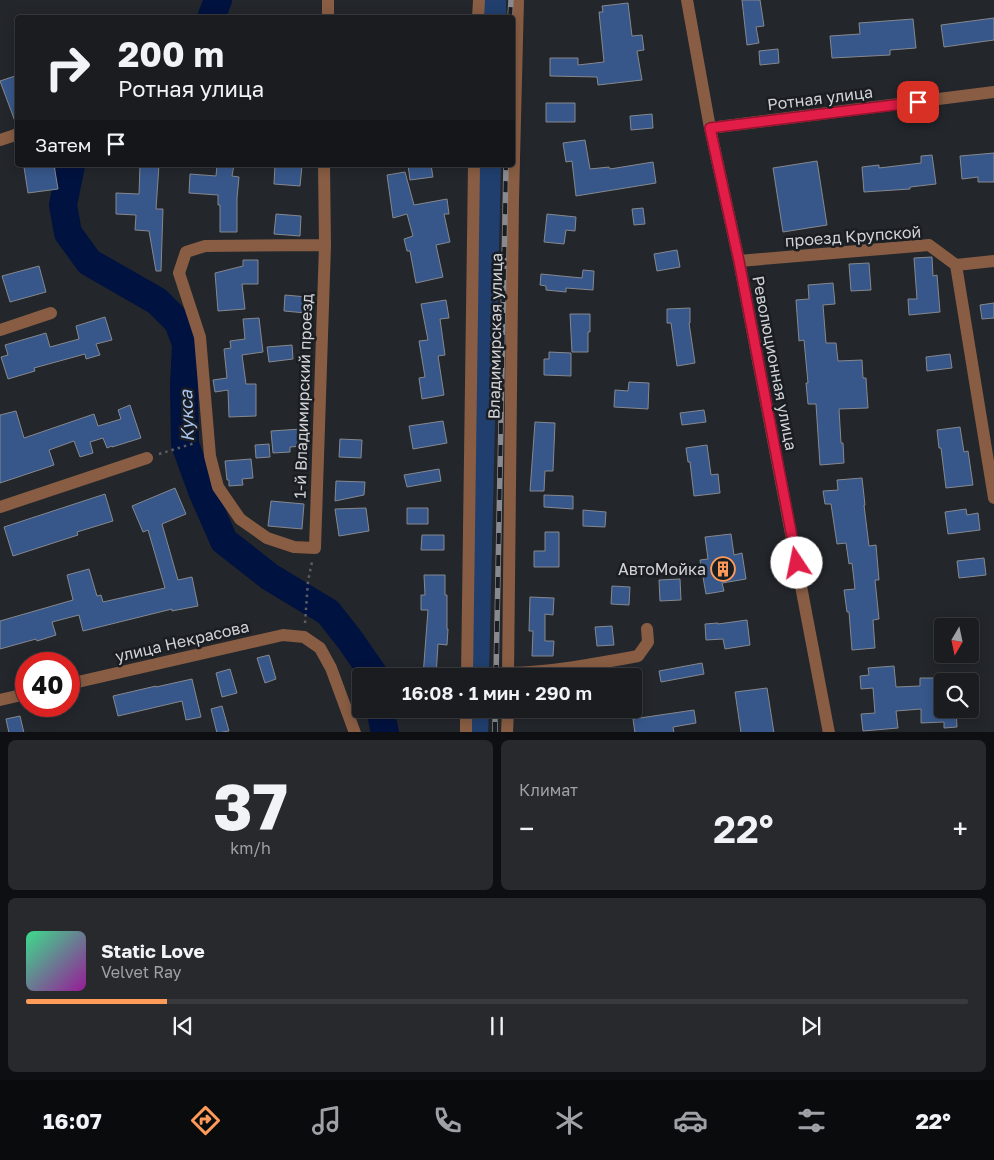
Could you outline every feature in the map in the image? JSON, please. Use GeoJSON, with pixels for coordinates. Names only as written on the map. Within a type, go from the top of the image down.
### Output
{"type":"FeatureCollection","features":[{"type":"Feature","properties":{"kind":"street"},"geometry":{"type":"LineString","coordinates":[[328,0],[328,15]]}},
{"type":"Feature","properties":{"kind":"street"},"geometry":{"type":"LineString","coordinates":[[478,15],[479,0]]}},
{"type":"Feature","properties":{"kind":"street","name":"Владимирская улица"},"geometry":{"type":"LineString","coordinates":[[515,119],[518,0]]}},
{"type":"Feature","properties":{"kind":"street","name":"Революционная улица"},"geometry":{"type":"LineString","coordinates":[[688,0],[710,128],[739,261],[829,732]]}},
{"type":"Feature","properties":{"kind":"street","name":"Ротная улица"},"geometry":{"type":"LineString","coordinates":[[710,128],[994,92]]}},
{"type":"Feature","properties":{"kind":"street"},"geometry":{"type":"LineString","coordinates":[[0,140],[15,135]]}},
{"type":"Feature","properties":{"kind":"street","name":"1-й Владимирский проезд"},"geometry":{"type":"LineString","coordinates":[[314,548],[325,245],[324,167]]}},
{"type":"Feature","properties":{"kind":"street","name":"Владимирская улица"},"geometry":{"type":"LineString","coordinates":[[467,668],[474,167]]}},
{"type":"Feature","properties":{"kind":"street","name":"Владимирская улица"},"geometry":{"type":"LineString","coordinates":[[508,668],[514,167]]}},
{"type":"Feature","properties":{"kind":"street"},"geometry":{"type":"LineString","coordinates":[[314,548],[294,547],[267,538],[240,519],[218,487],[210,456],[200,337],[179,273],[186,252],[206,246],[325,245]]}},
{"type":"Feature","properties":{"kind":"street","name":"проезд Крупской"},"geometry":{"type":"LineString","coordinates":[[739,261],[929,245],[956,265]]}},
{"type":"Feature","properties":{"kind":"street"},"geometry":{"type":"LineString","coordinates":[[994,261],[956,265],[994,498]]}},
{"type":"Feature","properties":{"kind":"street"},"geometry":{"type":"LineString","coordinates":[[0,330],[51,313]]}},
{"type":"Feature","properties":{"kind":"street"},"geometry":{"type":"LineString","coordinates":[[0,507],[147,458]]}},
{"type":"Feature","properties":{"kind":"street","name":"Владимирская улица"},"geometry":{"type":"LineString","coordinates":[[565,668],[638,656],[648,642],[647,629]]}},
{"type":"Feature","properties":{"kind":"street","name":"улица Некрасова"},"geometry":{"type":"LineString","coordinates":[[80,681],[283,635],[304,637],[320,648],[331,668],[355,732]]}},
{"type":"Feature","properties":{"kind":"street"},"geometry":{"type":"LineString","coordinates":[[0,700],[15,697]]}},
{"type":"Feature","properties":{"kind":"street"},"geometry":{"type":"LineString","coordinates":[[466,718],[466,732]]}},
{"type":"Feature","properties":{"kind":"street"},"geometry":{"type":"LineString","coordinates":[[507,732],[508,718]]}},
{"type":"Feature","properties":{"kind":"path"},"geometry":{"type":"LineString","coordinates":[[147,458],[194,444]]}},
{"type":"Feature","properties":{"kind":"path"},"geometry":{"type":"LineString","coordinates":[[306,607],[308,581],[314,548]]}},
{"type":"Feature","properties":{"kind":"shaded area"},"geometry":{"type":"Polygon","coordinates":[[[484,0],[506,0],[506,15],[484,15],[484,0]]]}},
{"type":"Feature","properties":{"kind":"shaded area"},"geometry":{"type":"Polygon","coordinates":[[[478,167],[501,167],[489,668],[471,668],[478,167]]]}},
{"type":"Feature","properties":{"kind":"shaded area"},"geometry":{"type":"Polygon","coordinates":[[[470,718],[489,718],[488,732],[469,732],[470,718]]]}},
{"type":"Feature","properties":{"kind":"building"},"geometry":{"type":"Polygon","coordinates":[[[742,0],[760,0],[764,26],[756,27],[759,43],[747,45],[742,0]]]}},
{"type":"Feature","properties":{"kind":"building"},"geometry":{"type":"Polygon","coordinates":[[[628,3],[632,36],[642,35],[644,50],[637,51],[642,80],[598,85],[597,77],[550,76],[550,58],[578,58],[578,65],[604,62],[599,12],[603,12],[602,6],[628,3]]]}},
{"type":"Feature","properties":{"kind":"building"},"geometry":{"type":"Polygon","coordinates":[[[994,18],[994,40],[944,47],[941,25],[994,18]]]}},
{"type":"Feature","properties":{"kind":"building"},"geometry":{"type":"Polygon","coordinates":[[[913,19],[916,48],[890,50],[890,55],[832,58],[830,36],[860,34],[859,23],[913,19]]]}},
{"type":"Feature","properties":{"kind":"building"},"geometry":{"type":"Polygon","coordinates":[[[778,49],[779,63],[760,65],[759,51],[778,49]]]}},
{"type":"Feature","properties":{"kind":"building"},"geometry":{"type":"Polygon","coordinates":[[[15,76],[15,121],[0,81],[15,76]]]}},
{"type":"Feature","properties":{"kind":"building"},"geometry":{"type":"Polygon","coordinates":[[[546,103],[575,103],[575,122],[546,122],[546,103]]]}},
{"type":"Feature","properties":{"kind":"building"},"geometry":{"type":"Polygon","coordinates":[[[652,114],[653,128],[631,130],[630,116],[652,114]]]}},
{"type":"Feature","properties":{"kind":"building"},"geometry":{"type":"Polygon","coordinates":[[[585,140],[590,169],[609,167],[610,169],[653,162],[656,183],[576,196],[572,161],[566,162],[563,143],[585,140]]]}},
{"type":"Feature","properties":{"kind":"building"},"geometry":{"type":"Polygon","coordinates":[[[994,153],[994,182],[978,182],[978,177],[962,179],[960,156],[994,153]]]}},
{"type":"Feature","properties":{"kind":"building"},"geometry":{"type":"Polygon","coordinates":[[[932,155],[936,184],[910,187],[910,189],[864,192],[862,167],[879,165],[879,168],[921,163],[921,156],[932,155]]]}},
{"type":"Feature","properties":{"kind":"building"},"geometry":{"type":"Polygon","coordinates":[[[817,161],[827,225],[783,232],[773,168],[817,161]]]}},
{"type":"Feature","properties":{"kind":"building"},"geometry":{"type":"Polygon","coordinates":[[[24,167],[54,167],[58,189],[28,193],[24,167]]]}},
{"type":"Feature","properties":{"kind":"building"},"geometry":{"type":"Polygon","coordinates":[[[140,167],[159,167],[156,209],[163,209],[161,271],[156,271],[149,231],[135,230],[136,215],[116,214],[116,193],[139,194],[140,167]]]}},
{"type":"Feature","properties":{"kind":"building"},"geometry":{"type":"Polygon","coordinates":[[[217,167],[234,167],[232,176],[239,177],[237,232],[220,232],[218,195],[189,193],[190,174],[216,176],[217,167]]]}},
{"type":"Feature","properties":{"kind":"building"},"geometry":{"type":"Polygon","coordinates":[[[275,167],[302,167],[300,186],[274,184],[275,167]]]}},
{"type":"Feature","properties":{"kind":"building"},"geometry":{"type":"Polygon","coordinates":[[[408,167],[431,167],[433,177],[410,180],[408,167]]]}},
{"type":"Feature","properties":{"kind":"building"},"geometry":{"type":"Polygon","coordinates":[[[405,172],[414,205],[447,199],[449,214],[444,214],[450,242],[436,245],[443,277],[416,283],[410,251],[407,251],[404,239],[413,236],[407,214],[393,218],[387,175],[405,172]]]}},
{"type":"Feature","properties":{"kind":"building"},"geometry":{"type":"Polygon","coordinates":[[[643,208],[645,224],[634,225],[632,209],[643,208]]]}},
{"type":"Feature","properties":{"kind":"building"},"geometry":{"type":"Polygon","coordinates":[[[276,214],[301,216],[300,236],[274,234],[276,214]]]}},
{"type":"Feature","properties":{"kind":"building"},"geometry":{"type":"Polygon","coordinates":[[[547,214],[576,217],[575,231],[566,230],[564,244],[544,242],[547,214]]]}},
{"type":"Feature","properties":{"kind":"building"},"geometry":{"type":"Polygon","coordinates":[[[677,250],[680,267],[657,271],[654,254],[677,250]]]}},
{"type":"Feature","properties":{"kind":"building"},"geometry":{"type":"Polygon","coordinates":[[[932,257],[933,276],[937,275],[940,312],[909,315],[908,299],[917,299],[914,258],[932,257]]]}},
{"type":"Feature","properties":{"kind":"building"},"geometry":{"type":"Polygon","coordinates":[[[243,260],[258,260],[258,284],[242,284],[245,309],[218,311],[215,273],[243,266],[243,260]]]}},
{"type":"Feature","properties":{"kind":"building"},"geometry":{"type":"Polygon","coordinates":[[[869,263],[871,290],[851,291],[849,264],[869,263]]]}},
{"type":"Feature","properties":{"kind":"building"},"geometry":{"type":"Polygon","coordinates":[[[39,266],[46,292],[10,302],[2,276],[39,266]]]}},
{"type":"Feature","properties":{"kind":"building"},"geometry":{"type":"Polygon","coordinates":[[[583,270],[594,271],[593,290],[566,288],[566,292],[546,290],[546,286],[540,285],[541,274],[582,278],[583,270]]]}},
{"type":"Feature","properties":{"kind":"building"},"geometry":{"type":"Polygon","coordinates":[[[833,283],[835,304],[823,305],[826,343],[836,343],[838,361],[862,360],[863,378],[866,378],[868,408],[839,409],[844,463],[820,465],[816,404],[808,404],[804,340],[799,341],[796,300],[809,299],[808,285],[833,283]]]}},
{"type":"Feature","properties":{"kind":"building"},"geometry":{"type":"Polygon","coordinates":[[[285,295],[307,297],[306,313],[284,311],[285,295]]]}},
{"type":"Feature","properties":{"kind":"building"},"geometry":{"type":"Polygon","coordinates":[[[446,300],[449,318],[440,319],[445,355],[438,356],[444,395],[422,399],[419,378],[425,377],[419,341],[428,340],[421,304],[446,300]]]}},
{"type":"Feature","properties":{"kind":"building"},"geometry":{"type":"Polygon","coordinates":[[[994,303],[994,318],[982,319],[980,305],[994,303]]]}},
{"type":"Feature","properties":{"kind":"building"},"geometry":{"type":"Polygon","coordinates":[[[690,308],[689,323],[695,363],[677,366],[671,323],[667,323],[667,309],[690,308]]]}},
{"type":"Feature","properties":{"kind":"building"},"geometry":{"type":"Polygon","coordinates":[[[570,314],[590,314],[588,352],[572,352],[570,314]]]}},
{"type":"Feature","properties":{"kind":"building"},"geometry":{"type":"Polygon","coordinates":[[[105,317],[112,340],[96,344],[100,355],[86,359],[85,354],[34,368],[35,371],[8,379],[1,357],[8,355],[5,345],[46,333],[50,347],[79,339],[76,326],[105,317]]]}},
{"type":"Feature","properties":{"kind":"building"},"geometry":{"type":"Polygon","coordinates":[[[259,318],[263,352],[242,355],[246,384],[256,384],[256,416],[229,417],[228,390],[215,392],[213,380],[227,378],[224,349],[231,348],[230,341],[245,339],[243,319],[259,318]]]}},
{"type":"Feature","properties":{"kind":"building"},"geometry":{"type":"Polygon","coordinates":[[[292,345],[293,359],[269,362],[267,347],[292,345]]]}},
{"type":"Feature","properties":{"kind":"building"},"geometry":{"type":"Polygon","coordinates":[[[549,352],[571,353],[571,376],[544,375],[544,359],[549,359],[549,352]]]}},
{"type":"Feature","properties":{"kind":"building"},"geometry":{"type":"Polygon","coordinates":[[[950,354],[952,368],[927,371],[926,357],[950,354]]]}},
{"type":"Feature","properties":{"kind":"building"},"geometry":{"type":"Polygon","coordinates":[[[629,382],[649,383],[648,409],[614,407],[615,390],[628,391],[629,382]]]}},
{"type":"Feature","properties":{"kind":"building"},"geometry":{"type":"Polygon","coordinates":[[[130,405],[141,438],[107,448],[103,438],[90,442],[93,453],[80,457],[74,441],[49,450],[54,465],[0,483],[0,415],[16,411],[24,438],[94,414],[98,426],[121,419],[118,410],[130,405]]]}},
{"type":"Feature","properties":{"kind":"building"},"geometry":{"type":"Polygon","coordinates":[[[704,410],[706,422],[682,425],[680,413],[704,410]]]}},
{"type":"Feature","properties":{"kind":"building"},"geometry":{"type":"Polygon","coordinates":[[[443,421],[447,443],[413,449],[409,426],[443,421]]]}},
{"type":"Feature","properties":{"kind":"building"},"geometry":{"type":"Polygon","coordinates":[[[535,422],[555,423],[553,471],[545,471],[544,491],[530,491],[535,422]]]}},
{"type":"Feature","properties":{"kind":"building"},"geometry":{"type":"Polygon","coordinates":[[[960,427],[964,452],[968,451],[973,485],[946,488],[937,430],[960,427]]]}},
{"type":"Feature","properties":{"kind":"building"},"geometry":{"type":"Polygon","coordinates":[[[301,429],[303,446],[290,447],[290,452],[273,453],[271,431],[301,429]]]}},
{"type":"Feature","properties":{"kind":"building"},"geometry":{"type":"Polygon","coordinates":[[[340,439],[362,440],[361,458],[339,457],[340,439]]]}},
{"type":"Feature","properties":{"kind":"building"},"geometry":{"type":"Polygon","coordinates":[[[269,444],[270,457],[256,458],[255,445],[269,444]]]}},
{"type":"Feature","properties":{"kind":"building"},"geometry":{"type":"Polygon","coordinates":[[[707,445],[711,475],[718,474],[720,493],[694,496],[690,462],[688,462],[686,448],[707,445]]]}},
{"type":"Feature","properties":{"kind":"building"},"geometry":{"type":"Polygon","coordinates":[[[251,459],[253,478],[242,479],[243,485],[229,486],[225,461],[251,459]]]}},
{"type":"Feature","properties":{"kind":"building"},"geometry":{"type":"Polygon","coordinates":[[[439,469],[441,481],[407,487],[404,475],[439,469]]]}},
{"type":"Feature","properties":{"kind":"building"},"geometry":{"type":"Polygon","coordinates":[[[862,478],[869,546],[876,545],[879,580],[875,580],[879,619],[873,620],[875,648],[852,650],[849,612],[847,612],[844,590],[855,589],[852,563],[849,564],[846,543],[837,544],[831,504],[825,504],[823,491],[838,490],[837,480],[862,478]]]}},
{"type":"Feature","properties":{"kind":"building"},"geometry":{"type":"Polygon","coordinates":[[[336,481],[365,482],[364,495],[335,501],[336,481]]]}},
{"type":"Feature","properties":{"kind":"building"},"geometry":{"type":"Polygon","coordinates":[[[175,488],[186,514],[162,524],[178,580],[192,577],[198,606],[172,611],[172,609],[83,631],[79,615],[52,622],[56,635],[0,649],[0,621],[73,600],[67,575],[89,569],[97,596],[101,595],[103,602],[165,588],[148,530],[143,532],[132,506],[175,488]]]}},
{"type":"Feature","properties":{"kind":"building"},"geometry":{"type":"Polygon","coordinates":[[[105,494],[113,521],[77,532],[78,535],[13,556],[4,527],[105,494]]]}},
{"type":"Feature","properties":{"kind":"building"},"geometry":{"type":"Polygon","coordinates":[[[544,495],[573,496],[573,509],[544,507],[544,495]]]}},
{"type":"Feature","properties":{"kind":"building"},"geometry":{"type":"Polygon","coordinates":[[[271,501],[304,504],[302,529],[268,526],[271,501]]]}},
{"type":"Feature","properties":{"kind":"building"},"geometry":{"type":"Polygon","coordinates":[[[366,508],[369,531],[339,536],[335,509],[366,508]]]}},
{"type":"Feature","properties":{"kind":"building"},"geometry":{"type":"Polygon","coordinates":[[[407,508],[428,508],[428,524],[407,524],[407,508]]]}},
{"type":"Feature","properties":{"kind":"building"},"geometry":{"type":"Polygon","coordinates":[[[966,509],[967,515],[978,513],[980,530],[948,534],[945,512],[966,509]]]}},
{"type":"Feature","properties":{"kind":"building"},"geometry":{"type":"Polygon","coordinates":[[[583,510],[606,512],[605,527],[583,526],[583,510]]]}},
{"type":"Feature","properties":{"kind":"building"},"geometry":{"type":"Polygon","coordinates":[[[545,532],[559,532],[559,567],[534,567],[534,551],[545,551],[545,532]]]}},
{"type":"Feature","properties":{"kind":"building","name":"АвтоМойка"},"geometry":{"type":"Polygon","coordinates":[[[731,534],[734,555],[742,553],[746,579],[722,583],[724,591],[706,594],[700,560],[708,559],[705,537],[731,534]]]}},
{"type":"Feature","properties":{"kind":"building"},"geometry":{"type":"Polygon","coordinates":[[[422,535],[444,535],[444,550],[421,550],[422,535]]]}},
{"type":"Feature","properties":{"kind":"building"},"geometry":{"type":"Polygon","coordinates":[[[984,558],[986,575],[959,578],[957,561],[984,558]]]}},
{"type":"Feature","properties":{"kind":"building"},"geometry":{"type":"Polygon","coordinates":[[[424,575],[445,575],[447,645],[438,644],[436,668],[424,668],[428,610],[421,610],[421,595],[425,595],[424,575]]]}},
{"type":"Feature","properties":{"kind":"building"},"geometry":{"type":"Polygon","coordinates":[[[680,579],[681,600],[660,601],[659,580],[680,579]]]}},
{"type":"Feature","properties":{"kind":"building"},"geometry":{"type":"Polygon","coordinates":[[[612,586],[630,587],[629,605],[611,604],[612,586]]]}},
{"type":"Feature","properties":{"kind":"building"},"geometry":{"type":"Polygon","coordinates":[[[530,597],[554,598],[553,615],[545,614],[545,641],[554,641],[553,656],[532,656],[533,631],[529,631],[530,597]]]}},
{"type":"Feature","properties":{"kind":"building"},"geometry":{"type":"Polygon","coordinates":[[[747,620],[750,645],[725,649],[723,639],[706,640],[705,624],[747,620]]]}},
{"type":"Feature","properties":{"kind":"building"},"geometry":{"type":"Polygon","coordinates":[[[612,626],[614,645],[597,646],[595,627],[612,626]]]}},
{"type":"Feature","properties":{"kind":"building"},"geometry":{"type":"Polygon","coordinates":[[[269,655],[276,679],[265,683],[257,658],[269,655]]]}},
{"type":"Feature","properties":{"kind":"building"},"geometry":{"type":"Polygon","coordinates":[[[702,663],[704,674],[661,682],[659,671],[702,663]]]}},
{"type":"Feature","properties":{"kind":"building"},"geometry":{"type":"Polygon","coordinates":[[[894,666],[896,687],[920,686],[920,678],[934,678],[934,718],[956,718],[957,727],[944,728],[944,722],[921,723],[921,709],[896,711],[898,728],[863,731],[861,714],[875,713],[873,688],[861,689],[860,676],[869,675],[868,668],[894,666]]]}},
{"type":"Feature","properties":{"kind":"building"},"geometry":{"type":"Polygon","coordinates":[[[230,669],[237,693],[222,697],[216,673],[230,669]]]}},
{"type":"Feature","properties":{"kind":"building"},"geometry":{"type":"Polygon","coordinates":[[[192,679],[201,717],[186,720],[182,701],[118,716],[113,696],[192,679]]]}},
{"type":"Feature","properties":{"kind":"building"},"geometry":{"type":"Polygon","coordinates":[[[767,688],[774,732],[741,732],[735,692],[767,688]]]}},
{"type":"Feature","properties":{"kind":"building"},"geometry":{"type":"Polygon","coordinates":[[[222,706],[229,731],[217,732],[211,709],[222,706]]]}},
{"type":"Feature","properties":{"kind":"building"},"geometry":{"type":"Polygon","coordinates":[[[694,710],[696,723],[673,727],[674,732],[635,732],[633,719],[694,710]]]}},
{"type":"Feature","properties":{"kind":"building"},"geometry":{"type":"Polygon","coordinates":[[[20,717],[24,732],[9,732],[6,719],[20,717]]]}},
{"type":"Feature","properties":{"kind":"waterway","name":"Кукса"},"geometry":{"type":"LineString","coordinates":[[212,15],[218,0]]}},
{"type":"Feature","properties":{"kind":"waterway","name":"Кукса"},"geometry":{"type":"LineString","coordinates":[[71,167],[63,205],[68,233],[89,262],[157,301],[178,322],[186,344],[184,385],[185,444],[202,491],[224,541],[270,577],[328,612],[369,668]]}},
{"type":"Feature","properties":{"kind":"waterway","name":"Кукса"},"geometry":{"type":"LineString","coordinates":[[382,718],[385,732]]}},
{"type":"Feature","properties":{"kind":"railway"},"geometry":{"type":"LineString","coordinates":[[510,15],[511,0]]}},
{"type":"Feature","properties":{"kind":"railway"},"geometry":{"type":"LineString","coordinates":[[496,668],[506,167]]}},
{"type":"Feature","properties":{"kind":"railway"},"geometry":{"type":"LineString","coordinates":[[495,718],[495,732]]}},
{"type":"Feature","properties":{"kind":"place","name":"АвтоМойка"},"geometry":{"type":"Point","coordinates":[723,569]}},
{"type":"Feature","properties":{"kind":"route"},"geometry":{"type":"LineString","coordinates":[[797,563],[739,261],[710,128],[918,102]]}}]}
